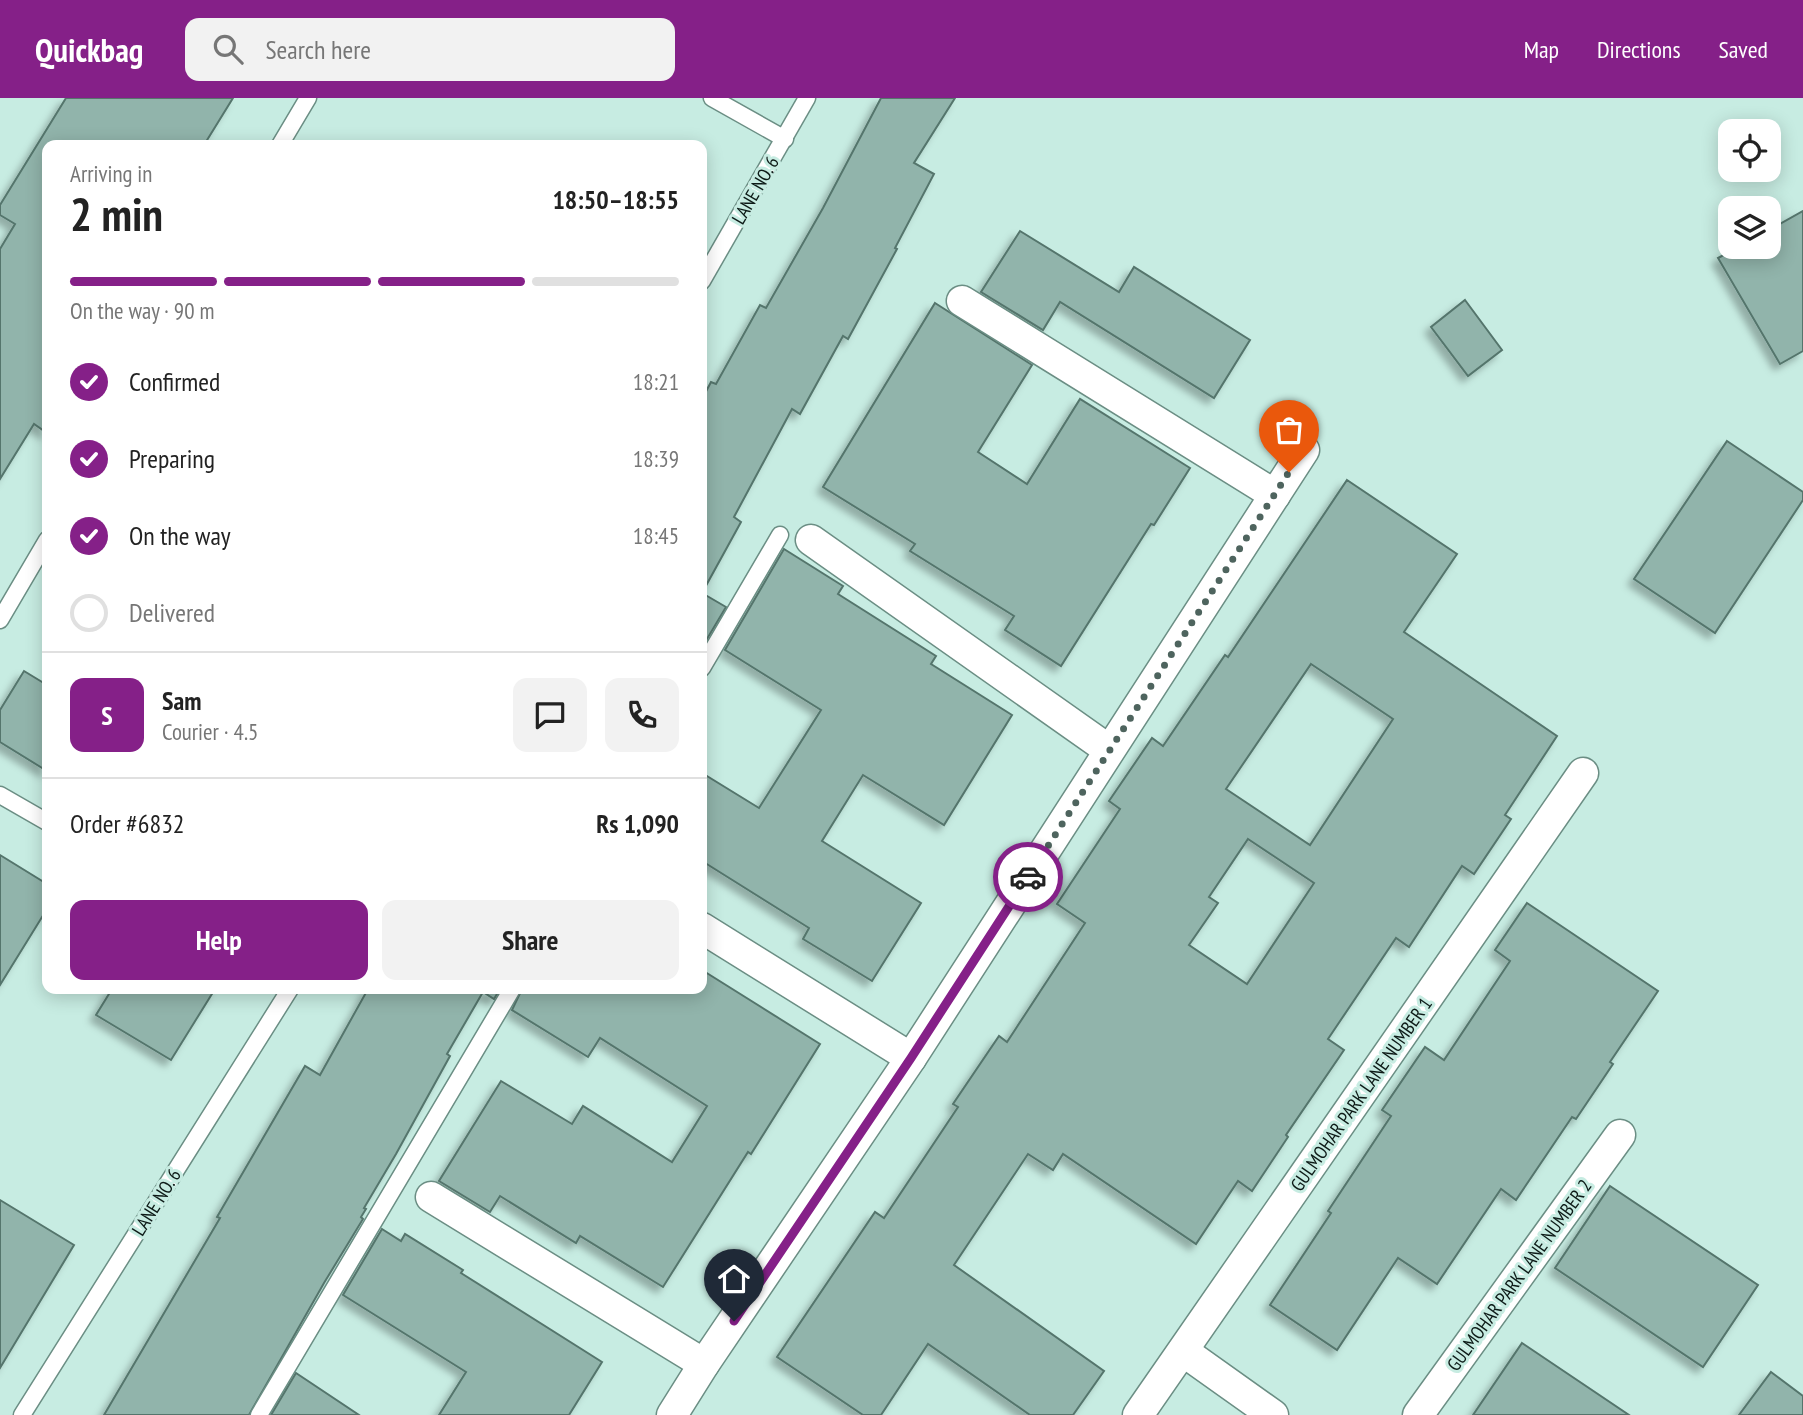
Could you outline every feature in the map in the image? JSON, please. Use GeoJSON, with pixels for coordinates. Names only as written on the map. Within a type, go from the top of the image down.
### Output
{"type":"FeatureCollection","features":[{"type":"Feature","properties":{"kind":"street"},"geometry":{"type":"LineString","coordinates":[[962,301],[1275,495]]}},
{"type":"Feature","properties":{"kind":"street"},"geometry":{"type":"LineString","coordinates":[[672,1415],[911,1058],[1304,450]]}},
{"type":"Feature","properties":{"kind":"street"},"geometry":{"type":"LineString","coordinates":[[811,540],[1109,750]]}},
{"type":"Feature","properties":{"kind":"street","name":"GULMOHAR PARK LANE NUMBER 1"},"geometry":{"type":"LineString","coordinates":[[1138,1415],[1583,773]]}},
{"type":"Feature","properties":{"kind":"street"},"geometry":{"type":"LineString","coordinates":[[707,932],[911,1058]]}},
{"type":"Feature","properties":{"kind":"street","name":"GULMOHAR PARK LANE NUMBER 2"},"geometry":{"type":"LineString","coordinates":[[1418,1415],[1620,1135]]}},
{"type":"Feature","properties":{"kind":"street"},"geometry":{"type":"LineString","coordinates":[[431,1197],[704,1364]]}},
{"type":"Feature","properties":{"kind":"street"},"geometry":{"type":"LineString","coordinates":[[1183,1351],[1273,1415]]}},
{"type":"Feature","properties":{"kind":"lane"},"geometry":{"type":"LineString","coordinates":[[283,140],[308,98]]}},
{"type":"Feature","properties":{"kind":"lane"},"geometry":{"type":"LineString","coordinates":[[712,98],[785,139]]}},
{"type":"Feature","properties":{"kind":"lane","name":"LANE NO. 6"},"geometry":{"type":"LineString","coordinates":[[707,272],[807,98]]}},
{"type":"Feature","properties":{"kind":"lane"},"geometry":{"type":"LineString","coordinates":[[707,659],[780,535]]}},
{"type":"Feature","properties":{"kind":"lane"},"geometry":{"type":"LineString","coordinates":[[0,620],[42,549]]}},
{"type":"Feature","properties":{"kind":"lane"},"geometry":{"type":"LineString","coordinates":[[0,795],[42,819]]}},
{"type":"Feature","properties":{"kind":"lane","name":"LANE NO. 6"},"geometry":{"type":"LineString","coordinates":[[22,1415],[287,994]]}},
{"type":"Feature","properties":{"kind":"lane"},"geometry":{"type":"LineString","coordinates":[[259,1415],[509,994]]}},
{"type":"Feature","properties":{"kind":"building"},"geometry":{"type":"Polygon","coordinates":[[[66,98],[233,98],[207,140],[42,140],[42,430],[34,424],[0,479],[0,249],[15,224],[0,215],[0,205],[66,98]]]}},
{"type":"Feature","properties":{"kind":"building"},"geometry":{"type":"Polygon","coordinates":[[[881,98],[955,98],[914,163],[934,174],[895,248],[897,249],[848,339],[843,336],[800,414],[792,409],[734,517],[741,522],[707,584],[707,390],[711,382],[716,384],[760,305],[766,308],[881,98]]]}},
{"type":"Feature","properties":{"kind":"building"},"geometry":{"type":"Polygon","coordinates":[[[1803,211],[1803,351],[1780,364],[1719,259],[1781,259],[1781,223],[1803,211]]]}},
{"type":"Feature","properties":{"kind":"building"},"geometry":{"type":"Polygon","coordinates":[[[1020,231],[1119,292],[1134,267],[1250,340],[1214,398],[1060,302],[1043,330],[981,292],[1020,231]]]}},
{"type":"Feature","properties":{"kind":"building"},"geometry":{"type":"Polygon","coordinates":[[[1465,300],[1502,350],[1468,376],[1431,327],[1465,300]]]}},
{"type":"Feature","properties":{"kind":"building"},"geometry":{"type":"Polygon","coordinates":[[[935,303],[1032,365],[978,452],[1027,484],[1080,399],[1190,468],[1154,525],[1151,524],[1061,666],[1005,630],[1014,616],[910,551],[915,544],[823,487],[935,303]]]}},
{"type":"Feature","properties":{"kind":"building"},"geometry":{"type":"Polygon","coordinates":[[[1727,441],[1803,492],[1803,500],[1715,633],[1634,579],[1727,441]]]}},
{"type":"Feature","properties":{"kind":"building"},"geometry":{"type":"Polygon","coordinates":[[[1347,480],[1457,554],[1404,632],[1557,736],[1505,815],[1511,819],[1474,874],[1462,866],[1409,947],[1396,938],[1328,1039],[1344,1050],[1286,1135],[1288,1137],[1252,1191],[1238,1181],[1196,1244],[1063,1154],[1053,1170],[1028,1154],[954,1265],[1104,1371],[1073,1415],[1030,1415],[928,1344],[881,1415],[863,1415],[777,1357],[875,1212],[884,1218],[958,1107],[953,1104],[999,1036],[1007,1042],[1085,923],[1057,904],[1120,809],[1109,801],[1152,738],[1163,746],[1225,655],[1228,657],[1347,480]],[[1311,664],[1226,789],[1310,845],[1393,719],[1311,664]],[[1248,839],[1209,897],[1218,903],[1189,945],[1247,984],[1314,883],[1248,839]]]}},
{"type":"Feature","properties":{"kind":"building"},"geometry":{"type":"Polygon","coordinates":[[[784,549],[843,586],[838,594],[936,656],[931,664],[1012,715],[944,825],[863,775],[822,841],[921,903],[872,981],[803,939],[809,928],[707,864],[707,776],[759,808],[821,710],[725,650],[784,549]]]}},
{"type":"Feature","properties":{"kind":"building"},"geometry":{"type":"Polygon","coordinates":[[[707,596],[726,607],[707,639],[707,596]]]}},
{"type":"Feature","properties":{"kind":"building"},"geometry":{"type":"Polygon","coordinates":[[[24,671],[42,682],[42,768],[0,742],[0,710],[24,671]]]}},
{"type":"Feature","properties":{"kind":"building"},"geometry":{"type":"Polygon","coordinates":[[[0,855],[42,881],[42,917],[0,985],[0,855]]]}},
{"type":"Feature","properties":{"kind":"building"},"geometry":{"type":"Polygon","coordinates":[[[1527,903],[1658,991],[1610,1062],[1613,1064],[1576,1119],[1572,1117],[1516,1200],[1501,1189],[1437,1284],[1398,1258],[1337,1350],[1270,1305],[1391,1116],[1382,1110],[1425,1047],[1444,1060],[1510,961],[1495,950],[1527,903]]]}},
{"type":"Feature","properties":{"kind":"building"},"geometry":{"type":"Polygon","coordinates":[[[707,973],[820,1044],[663,1287],[580,1236],[576,1243],[500,1196],[490,1212],[439,1181],[501,1081],[572,1124],[583,1106],[672,1162],[707,1106],[600,1038],[588,1057],[512,1010],[520,994],[707,994],[707,973]]]}},
{"type":"Feature","properties":{"kind":"building"},"geometry":{"type":"Polygon","coordinates":[[[109,994],[212,994],[171,1060],[96,1015],[109,994]]]}},
{"type":"Feature","properties":{"kind":"building"},"geometry":{"type":"Polygon","coordinates":[[[365,994],[482,994],[364,1208],[366,1209],[361,1217],[363,1219],[249,1415],[104,1415],[220,1218],[217,1217],[305,1066],[320,1075],[365,994]]]}},
{"type":"Feature","properties":{"kind":"building"},"geometry":{"type":"Polygon","coordinates":[[[1610,1186],[1758,1285],[1703,1367],[1555,1268],[1610,1186]]]}},
{"type":"Feature","properties":{"kind":"building"},"geometry":{"type":"Polygon","coordinates":[[[0,1200],[74,1245],[0,1368],[0,1200]]]}},
{"type":"Feature","properties":{"kind":"building"},"geometry":{"type":"Polygon","coordinates":[[[382,1229],[401,1241],[405,1234],[463,1270],[461,1273],[602,1362],[569,1415],[439,1415],[466,1372],[343,1295],[382,1229]]]}},
{"type":"Feature","properties":{"kind":"building"},"geometry":{"type":"Polygon","coordinates":[[[1522,1343],[1629,1415],[1473,1415],[1522,1343]]]}},
{"type":"Feature","properties":{"kind":"building"},"geometry":{"type":"Polygon","coordinates":[[[1771,1372],[1803,1396],[1803,1415],[1739,1415],[1771,1372]]]}},
{"type":"Feature","properties":{"kind":"building"},"geometry":{"type":"Polygon","coordinates":[[[296,1373],[359,1415],[271,1415],[296,1373]]]}},
{"type":"Feature","properties":{"kind":"way so far"},"geometry":{"type":"LineString","coordinates":[[1028,877],[1289,472]]}},
{"type":"Feature","properties":{"kind":"route"},"geometry":{"type":"LineString","coordinates":[[734,1321],[911,1058],[1028,877]]}}]}
